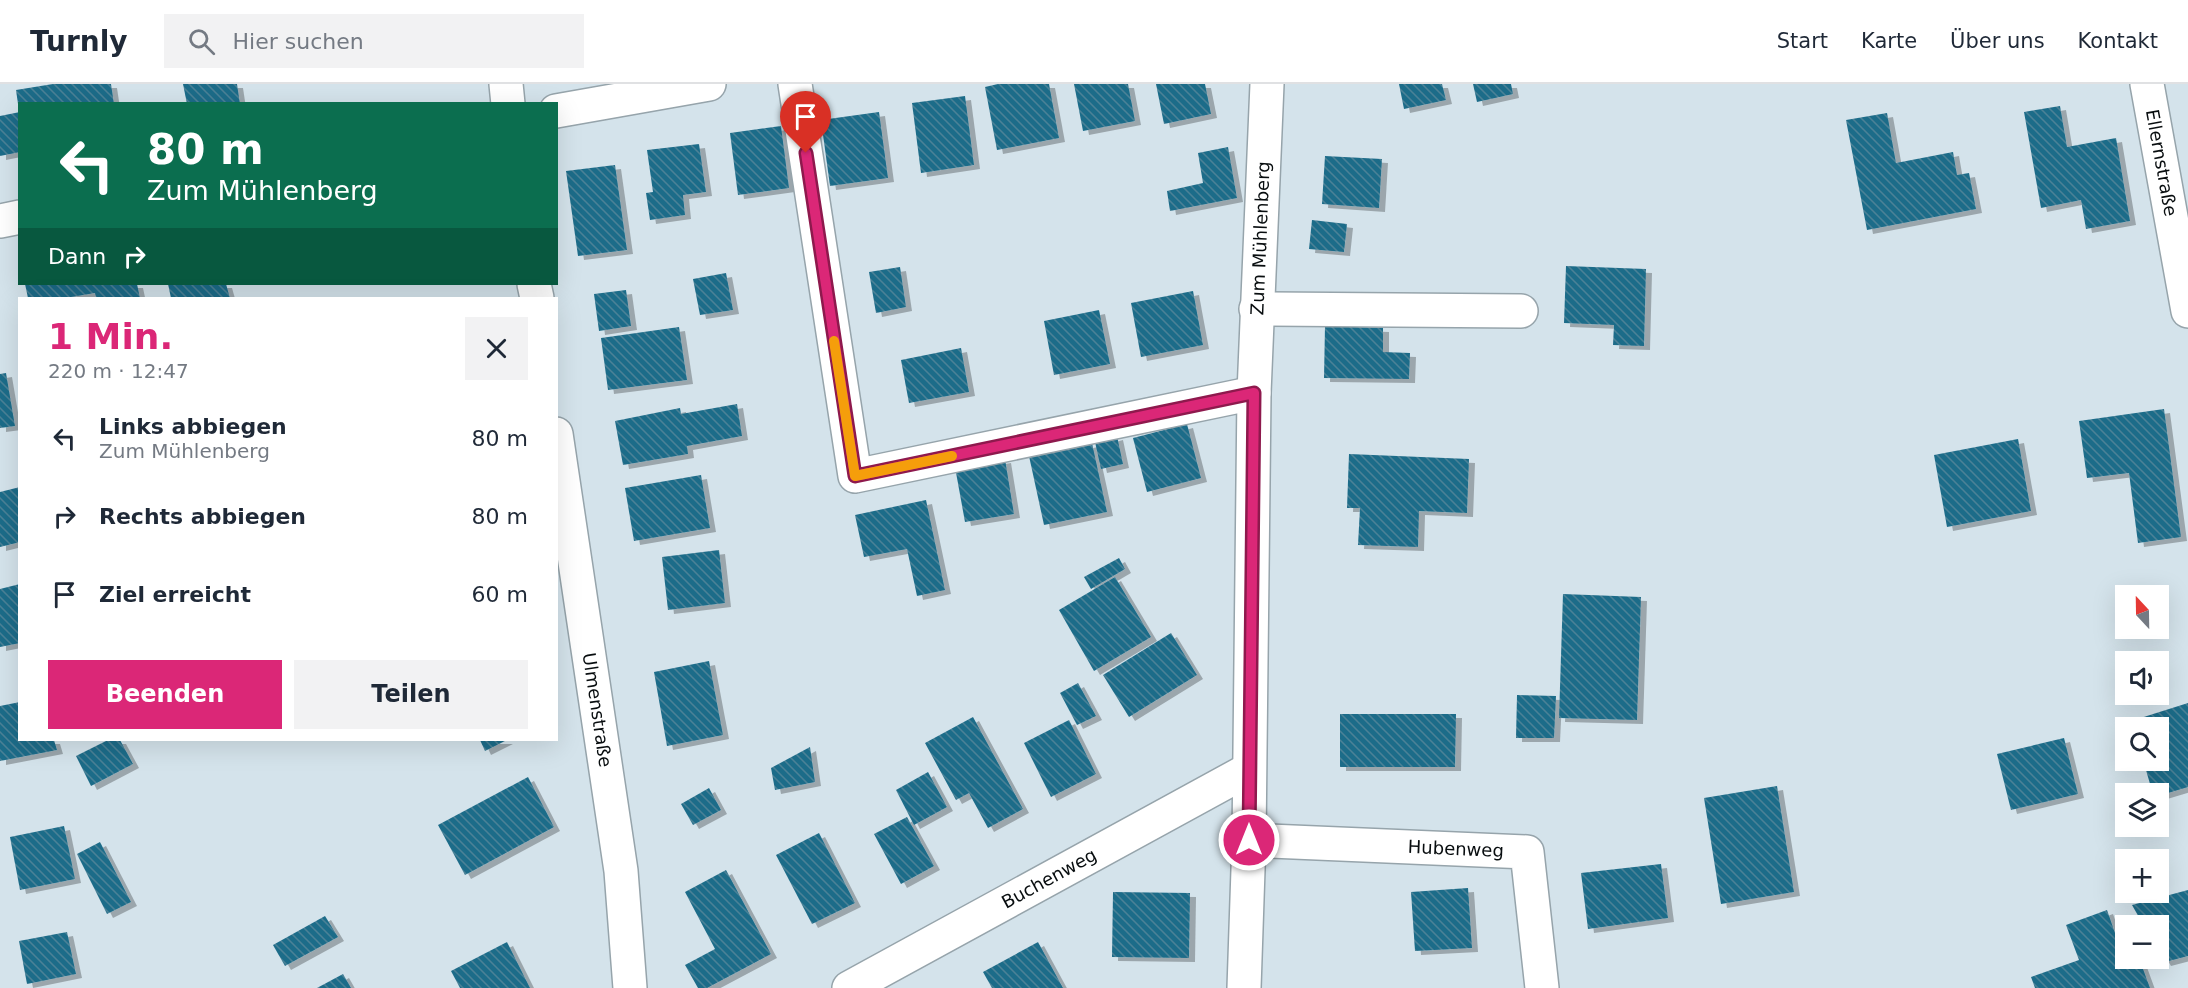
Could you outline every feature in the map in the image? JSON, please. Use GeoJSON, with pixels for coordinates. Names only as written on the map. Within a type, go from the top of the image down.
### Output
{"type":"FeatureCollection","features":[{"type":"Feature","properties":{"kind":"street"},"geometry":{"type":"LineString","coordinates":[[506,84],[508,102]]}},
{"type":"Feature","properties":{"kind":"street"},"geometry":{"type":"LineString","coordinates":[[558,111],[709,84]]}},
{"type":"Feature","properties":{"kind":"street"},"geometry":{"type":"LineString","coordinates":[[795,84],[855,476],[1254,393]]}},
{"type":"Feature","properties":{"kind":"street","name":"Zum Mühlenberg"},"geometry":{"type":"LineString","coordinates":[[1244,988],[1249,840],[1248,770],[1256,309],[1267,84]]}},
{"type":"Feature","properties":{"kind":"street","name":"Ellernstraße"},"geometry":{"type":"LineString","coordinates":[[2147,84],[2188,311]]}},
{"type":"Feature","properties":{"kind":"street"},"geometry":{"type":"LineString","coordinates":[[0,221],[18,217]]}},
{"type":"Feature","properties":{"kind":"street"},"geometry":{"type":"LineString","coordinates":[[1256,309],[1521,311]]}},
{"type":"Feature","properties":{"kind":"street","name":"Ulmenstraße"},"geometry":{"type":"LineString","coordinates":[[558,447],[621,872],[630,988]]}},
{"type":"Feature","properties":{"kind":"street","name":"Buchenweg"},"geometry":{"type":"LineString","coordinates":[[849,988],[1248,770]]}},
{"type":"Feature","properties":{"kind":"street","name":"Hubenweg"},"geometry":{"type":"LineString","coordinates":[[1249,840],[1527,852],[1542,988]]}},
{"type":"Feature","properties":{"kind":"building"},"geometry":{"type":"Polygon","coordinates":[[[53,84],[111,84],[114,102],[18,102],[18,104],[16,90],[53,84]]]}},
{"type":"Feature","properties":{"kind":"building"},"geometry":{"type":"Polygon","coordinates":[[[183,84],[237,84],[240,102],[187,102],[183,84]]]}},
{"type":"Feature","properties":{"kind":"building"},"geometry":{"type":"Polygon","coordinates":[[[998,84],[1049,84],[1059,138],[997,150],[985,87],[998,84]]]}},
{"type":"Feature","properties":{"kind":"building"},"geometry":{"type":"Polygon","coordinates":[[[1074,84],[1128,84],[1135,121],[1083,131],[1074,84]]]}},
{"type":"Feature","properties":{"kind":"building"},"geometry":{"type":"Polygon","coordinates":[[[1156,84],[1205,84],[1211,114],[1164,124],[1156,84]]]}},
{"type":"Feature","properties":{"kind":"building"},"geometry":{"type":"Polygon","coordinates":[[[1399,84],[1442,84],[1446,100],[1404,109],[1399,84]]]}},
{"type":"Feature","properties":{"kind":"building"},"geometry":{"type":"Polygon","coordinates":[[[1473,84],[1511,84],[1513,94],[1477,102],[1473,84]]]}},
{"type":"Feature","properties":{"kind":"building"},"geometry":{"type":"Polygon","coordinates":[[[965,96],[974,165],[921,173],[912,103],[965,96]]]}},
{"type":"Feature","properties":{"kind":"building"},"geometry":{"type":"Polygon","coordinates":[[[2060,106],[2067,147],[2116,138],[2130,221],[2086,229],[2081,200],[2041,208],[2024,112],[2060,106]]]}},
{"type":"Feature","properties":{"kind":"building"},"geometry":{"type":"Polygon","coordinates":[[[18,112],[18,152],[0,156],[0,116],[18,112]]]}},
{"type":"Feature","properties":{"kind":"building"},"geometry":{"type":"Polygon","coordinates":[[[879,112],[888,178],[830,186],[821,120],[879,112]]]}},
{"type":"Feature","properties":{"kind":"building"},"geometry":{"type":"Polygon","coordinates":[[[1887,113],[1896,163],[1953,152],[1957,175],[1969,173],[1976,209],[1867,230],[1846,120],[1887,113]]]}},
{"type":"Feature","properties":{"kind":"building"},"geometry":{"type":"Polygon","coordinates":[[[781,126],[789,188],[738,195],[730,133],[781,126]]]}},
{"type":"Feature","properties":{"kind":"building"},"geometry":{"type":"Polygon","coordinates":[[[699,144],[706,192],[683,195],[685,215],[650,220],[646,193],[653,192],[647,150],[699,144]]]}},
{"type":"Feature","properties":{"kind":"building"},"geometry":{"type":"Polygon","coordinates":[[[1228,147],[1237,198],[1170,211],[1167,191],[1203,183],[1198,153],[1228,147]]]}},
{"type":"Feature","properties":{"kind":"building"},"geometry":{"type":"Polygon","coordinates":[[[1325,156],[1382,159],[1379,208],[1322,204],[1325,156]]]}},
{"type":"Feature","properties":{"kind":"building"},"geometry":{"type":"Polygon","coordinates":[[[615,165],[627,250],[578,256],[566,171],[615,165]]]}},
{"type":"Feature","properties":{"kind":"building"},"geometry":{"type":"Polygon","coordinates":[[[1312,220],[1347,224],[1344,252],[1309,249],[1312,220]]]}},
{"type":"Feature","properties":{"kind":"building"},"geometry":{"type":"Polygon","coordinates":[[[1566,266],[1646,269],[1644,346],[1613,345],[1614,325],[1564,323],[1566,266]]]}},
{"type":"Feature","properties":{"kind":"building"},"geometry":{"type":"Polygon","coordinates":[[[900,267],[906,307],[876,313],[869,272],[900,267]]]}},
{"type":"Feature","properties":{"kind":"building"},"geometry":{"type":"Polygon","coordinates":[[[726,273],[733,310],[700,315],[693,279],[726,273]]]}},
{"type":"Feature","properties":{"kind":"building"},"geometry":{"type":"Polygon","coordinates":[[[25,285],[137,285],[140,297],[96,297],[95,293],[71,297],[28,297],[25,285]]]}},
{"type":"Feature","properties":{"kind":"building"},"geometry":{"type":"Polygon","coordinates":[[[168,285],[226,285],[230,297],[171,297],[168,285]]]}},
{"type":"Feature","properties":{"kind":"building"},"geometry":{"type":"Polygon","coordinates":[[[626,290],[631,326],[599,331],[594,294],[626,290]]]}},
{"type":"Feature","properties":{"kind":"building"},"geometry":{"type":"Polygon","coordinates":[[[1193,291],[1203,345],[1141,357],[1131,303],[1193,291]]]}},
{"type":"Feature","properties":{"kind":"building"},"geometry":{"type":"Polygon","coordinates":[[[1099,310],[1110,364],[1054,375],[1044,321],[1099,310]]]}},
{"type":"Feature","properties":{"kind":"building"},"geometry":{"type":"Polygon","coordinates":[[[1325,326],[1383,328],[1383,352],[1410,353],[1409,379],[1324,378],[1325,326]]]}},
{"type":"Feature","properties":{"kind":"building"},"geometry":{"type":"Polygon","coordinates":[[[679,327],[687,380],[608,390],[601,338],[679,327]]]}},
{"type":"Feature","properties":{"kind":"building"},"geometry":{"type":"Polygon","coordinates":[[[961,348],[969,392],[909,403],[901,360],[961,348]]]}},
{"type":"Feature","properties":{"kind":"building"},"geometry":{"type":"Polygon","coordinates":[[[6,373],[15,426],[0,428],[0,374],[6,373]]]}},
{"type":"Feature","properties":{"kind":"building"},"geometry":{"type":"Polygon","coordinates":[[[737,404],[742,436],[687,446],[688,454],[623,465],[615,421],[680,408],[681,414],[737,404]]]}},
{"type":"Feature","properties":{"kind":"building"},"geometry":{"type":"Polygon","coordinates":[[[2164,409],[2181,537],[2138,543],[2129,473],[2087,478],[2079,421],[2164,409]]]}},
{"type":"Feature","properties":{"kind":"building"},"geometry":{"type":"Polygon","coordinates":[[[1187,424],[1201,478],[1147,492],[1133,438],[1187,424]]]}},
{"type":"Feature","properties":{"kind":"building"},"geometry":{"type":"Polygon","coordinates":[[[1117,436],[1123,464],[1101,469],[1095,442],[1117,436]]]}},
{"type":"Feature","properties":{"kind":"building"},"geometry":{"type":"Polygon","coordinates":[[[2018,439],[2031,511],[1947,527],[1934,455],[2018,439]]]}},
{"type":"Feature","properties":{"kind":"building"},"geometry":{"type":"Polygon","coordinates":[[[1092,443],[1107,512],[1044,525],[1029,456],[1092,443]]]}},
{"type":"Feature","properties":{"kind":"building"},"geometry":{"type":"Polygon","coordinates":[[[1349,454],[1469,459],[1467,513],[1419,511],[1418,547],[1358,545],[1360,508],[1347,508],[1349,454]]]}},
{"type":"Feature","properties":{"kind":"building"},"geometry":{"type":"Polygon","coordinates":[[[1005,459],[1014,514],[965,522],[955,467],[1005,459]]]}},
{"type":"Feature","properties":{"kind":"building"},"geometry":{"type":"Polygon","coordinates":[[[701,475],[710,528],[634,541],[625,488],[701,475]]]}},
{"type":"Feature","properties":{"kind":"building"},"geometry":{"type":"Polygon","coordinates":[[[18,488],[18,542],[0,547],[0,492],[18,488]]]}},
{"type":"Feature","properties":{"kind":"building"},"geometry":{"type":"Polygon","coordinates":[[[926,500],[945,590],[917,596],[907,549],[864,557],[855,515],[926,500]]]}},
{"type":"Feature","properties":{"kind":"building"},"geometry":{"type":"Polygon","coordinates":[[[719,550],[725,603],[668,610],[662,557],[719,550]]]}},
{"type":"Feature","properties":{"kind":"building"},"geometry":{"type":"Polygon","coordinates":[[[1119,558],[1125,569],[1091,589],[1084,577],[1119,558]]]}},
{"type":"Feature","properties":{"kind":"building"},"geometry":{"type":"Polygon","coordinates":[[[1115,577],[1151,637],[1094,671],[1059,610],[1115,577]]]}},
{"type":"Feature","properties":{"kind":"building"},"geometry":{"type":"Polygon","coordinates":[[[18,584],[18,643],[0,647],[0,589],[18,584]]]}},
{"type":"Feature","properties":{"kind":"building"},"geometry":{"type":"Polygon","coordinates":[[[1563,594],[1641,597],[1637,720],[1559,718],[1563,594]]]}},
{"type":"Feature","properties":{"kind":"building"},"geometry":{"type":"Polygon","coordinates":[[[1171,633],[1197,675],[1129,717],[1103,675],[1171,633]]]}},
{"type":"Feature","properties":{"kind":"building"},"geometry":{"type":"Polygon","coordinates":[[[709,661],[723,735],[667,746],[654,672],[709,661]]]}},
{"type":"Feature","properties":{"kind":"building"},"geometry":{"type":"Polygon","coordinates":[[[1078,683],[1096,716],[1077,725],[1060,693],[1078,683]]]}},
{"type":"Feature","properties":{"kind":"building"},"geometry":{"type":"Polygon","coordinates":[[[1517,695],[1556,696],[1554,738],[1516,738],[1517,695]]]}},
{"type":"Feature","properties":{"kind":"building"},"geometry":{"type":"Polygon","coordinates":[[[18,702],[18,741],[54,741],[57,750],[0,761],[0,706],[18,702]]]}},
{"type":"Feature","properties":{"kind":"building"},"geometry":{"type":"Polygon","coordinates":[[[2188,703],[2188,787],[2169,793],[2169,783],[2150,783],[2146,771],[2169,771],[2169,717],[2144,717],[2188,703]]]}},
{"type":"Feature","properties":{"kind":"building"},"geometry":{"type":"Polygon","coordinates":[[[1340,714],[1456,714],[1455,767],[1340,767],[1340,714]]]}},
{"type":"Feature","properties":{"kind":"building"},"geometry":{"type":"Polygon","coordinates":[[[973,717],[1023,809],[988,828],[969,793],[956,800],[925,743],[973,717]]]}},
{"type":"Feature","properties":{"kind":"building"},"geometry":{"type":"Polygon","coordinates":[[[1069,720],[1096,774],[1051,797],[1024,743],[1069,720]]]}},
{"type":"Feature","properties":{"kind":"building"},"geometry":{"type":"Polygon","coordinates":[[[2064,738],[2078,794],[2011,810],[1997,754],[2064,738]]]}},
{"type":"Feature","properties":{"kind":"building"},"geometry":{"type":"Polygon","coordinates":[[[106,741],[121,741],[133,764],[91,786],[76,756],[106,741]]]}},
{"type":"Feature","properties":{"kind":"building"},"geometry":{"type":"Polygon","coordinates":[[[480,741],[505,741],[485,751],[480,741]]]}},
{"type":"Feature","properties":{"kind":"building"},"geometry":{"type":"Polygon","coordinates":[[[810,747],[815,782],[775,790],[771,768],[810,747]]]}},
{"type":"Feature","properties":{"kind":"building"},"geometry":{"type":"Polygon","coordinates":[[[928,772],[947,807],[914,825],[896,790],[928,772]]]}},
{"type":"Feature","properties":{"kind":"building"},"geometry":{"type":"Polygon","coordinates":[[[528,777],[554,827],[465,875],[438,825],[528,777]]]}},
{"type":"Feature","properties":{"kind":"building"},"geometry":{"type":"Polygon","coordinates":[[[1777,786],[1794,892],[1721,904],[1704,798],[1777,786]]]}},
{"type":"Feature","properties":{"kind":"building"},"geometry":{"type":"Polygon","coordinates":[[[709,788],[721,810],[693,825],[681,804],[709,788]]]}},
{"type":"Feature","properties":{"kind":"building"},"geometry":{"type":"Polygon","coordinates":[[[907,817],[934,866],[901,884],[874,834],[907,817]]]}},
{"type":"Feature","properties":{"kind":"building"},"geometry":{"type":"Polygon","coordinates":[[[64,826],[75,879],[20,890],[10,837],[64,826]]]}},
{"type":"Feature","properties":{"kind":"building"},"geometry":{"type":"Polygon","coordinates":[[[819,833],[855,903],[812,924],[776,855],[819,833]]]}},
{"type":"Feature","properties":{"kind":"building"},"geometry":{"type":"Polygon","coordinates":[[[100,842],[131,902],[107,914],[77,854],[100,842]]]}},
{"type":"Feature","properties":{"kind":"building"},"geometry":{"type":"Polygon","coordinates":[[[1661,864],[1668,918],[1588,929],[1581,873],[1661,864]]]}},
{"type":"Feature","properties":{"kind":"building"},"geometry":{"type":"Polygon","coordinates":[[[726,870],[771,954],[707,988],[698,988],[685,965],[715,949],[685,892],[726,870]]]}},
{"type":"Feature","properties":{"kind":"building"},"geometry":{"type":"Polygon","coordinates":[[[1468,888],[1472,948],[1415,951],[1411,892],[1468,888]]]}},
{"type":"Feature","properties":{"kind":"building"},"geometry":{"type":"Polygon","coordinates":[[[2188,890],[2188,956],[2169,961],[2169,915],[2138,915],[2132,905],[2169,903],[2169,895],[2188,890]]]}},
{"type":"Feature","properties":{"kind":"building"},"geometry":{"type":"Polygon","coordinates":[[[1113,892],[1190,893],[1189,958],[1112,957],[1113,892]]]}},
{"type":"Feature","properties":{"kind":"building"},"geometry":{"type":"Polygon","coordinates":[[[2107,910],[2115,933],[2115,969],[2143,969],[2150,988],[2035,988],[2031,977],[2079,960],[2066,925],[2107,910]]]}},
{"type":"Feature","properties":{"kind":"building"},"geometry":{"type":"Polygon","coordinates":[[[325,916],[338,937],[285,966],[273,945],[325,916]]]}},
{"type":"Feature","properties":{"kind":"building"},"geometry":{"type":"Polygon","coordinates":[[[67,932],[76,974],[27,984],[19,941],[67,932]]]}},
{"type":"Feature","properties":{"kind":"building"},"geometry":{"type":"Polygon","coordinates":[[[507,942],[530,988],[460,988],[451,971],[507,942]]]}},
{"type":"Feature","properties":{"kind":"building"},"geometry":{"type":"Polygon","coordinates":[[[1038,942],[1063,988],[992,988],[983,972],[1038,942]]]}},
{"type":"Feature","properties":{"kind":"building"},"geometry":{"type":"Polygon","coordinates":[[[343,974],[351,988],[317,988],[343,974]]]}},
{"type":"Feature","properties":{"kind":"slow traffic"},"geometry":{"type":"LineString","coordinates":[[834,341],[855,476],[952,456]]}},
{"type":"Feature","properties":{"kind":"route"},"geometry":{"type":"LineString","coordinates":[[806,153],[855,476],[1254,393],[1249,840]]}}]}
